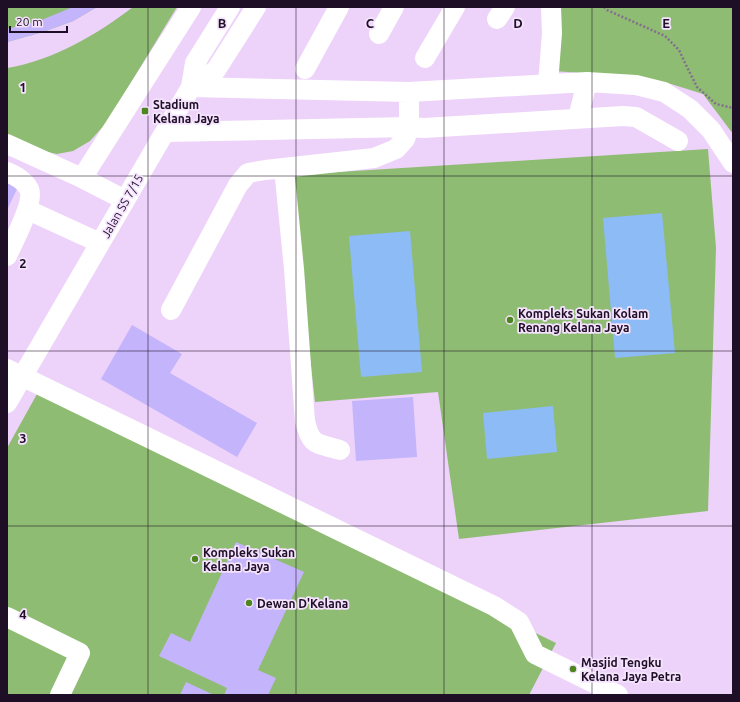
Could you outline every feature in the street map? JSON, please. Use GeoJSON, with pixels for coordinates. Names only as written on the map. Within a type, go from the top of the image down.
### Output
{"type":"FeatureCollection","features":[{"type":"Feature","properties":{"kind":"street"},"geometry":{"type":"LineString","coordinates":[[82,178],[191,7]]}},
{"type":"Feature","properties":{"kind":"street","name":"Jalan SS 7/15"},"geometry":{"type":"LineString","coordinates":[[7,403],[15,372],[100,243],[191,87],[195,63],[230,7]]}},
{"type":"Feature","properties":{"kind":"street"},"geometry":{"type":"LineString","coordinates":[[191,87],[216,70],[256,7]]}},
{"type":"Feature","properties":{"kind":"street"},"geometry":{"type":"LineString","coordinates":[[305,69],[339,7]]}},
{"type":"Feature","properties":{"kind":"street"},"geometry":{"type":"LineString","coordinates":[[379,34],[394,7]]}},
{"type":"Feature","properties":{"kind":"street"},"geometry":{"type":"LineString","coordinates":[[425,58],[456,7]]}},
{"type":"Feature","properties":{"kind":"street"},"geometry":{"type":"LineString","coordinates":[[548,84],[552,34],[551,7]]}},
{"type":"Feature","properties":{"kind":"street"},"geometry":{"type":"LineString","coordinates":[[191,87],[409,92],[587,82],[636,85],[664,92],[690,109],[711,130],[733,163]]}},
{"type":"Feature","properties":{"kind":"street"},"geometry":{"type":"LineString","coordinates":[[578,118],[587,82]]}},
{"type":"Feature","properties":{"kind":"street"},"geometry":{"type":"LineString","coordinates":[[171,310],[238,185],[248,173],[374,158],[396,149],[405,139],[409,127],[409,92]]}},
{"type":"Feature","properties":{"kind":"street"},"geometry":{"type":"LineString","coordinates":[[165,132],[409,127],[424,128],[623,116],[636,117],[678,141]]}},
{"type":"Feature","properties":{"kind":"street"},"geometry":{"type":"LineString","coordinates":[[7,144],[82,178],[125,200]]}},
{"type":"Feature","properties":{"kind":"street"},"geometry":{"type":"LineString","coordinates":[[284,168],[294,270],[304,421],[308,435],[315,443],[340,450]]}},
{"type":"Feature","properties":{"kind":"street"},"geometry":{"type":"LineString","coordinates":[[7,172],[19,178],[30,190],[28,210],[7,256]]}},
{"type":"Feature","properties":{"kind":"street"},"geometry":{"type":"LineString","coordinates":[[28,210],[100,243]]}},
{"type":"Feature","properties":{"kind":"street"},"geometry":{"type":"LineString","coordinates":[[15,372],[494,606],[519,622],[535,654],[618,695]]}},
{"type":"Feature","properties":{"kind":"street"},"geometry":{"type":"LineString","coordinates":[[7,617],[80,653],[60,695]]}},
{"type":"Feature","properties":{"kind":"path"},"geometry":{"type":"LineString","coordinates":[[604,7],[607,10],[665,36],[679,50],[697,87],[716,104],[733,108]]}},
{"type":"Feature","properties":{"kind":"green space"},"geometry":{"type":"Polygon","coordinates":[[[7,7],[97,7],[73,21],[43,32],[7,42],[7,7]]]}},
{"type":"Feature","properties":{"kind":"green space"},"geometry":{"type":"Polygon","coordinates":[[[133,7],[177,7],[107,122],[90,141],[73,151],[57,154],[42,151],[7,135],[7,68],[41,59],[74,45],[105,27],[133,7]]]}},
{"type":"Feature","properties":{"kind":"green space"},"geometry":{"type":"Polygon","coordinates":[[[557,7],[733,7],[733,134],[703,94],[671,84],[608,75],[554,71],[557,7]]]}},
{"type":"Feature","properties":{"kind":"green space","name":"Kompleks Sukan Kolam Renang Kelana Jaya"},"geometry":{"type":"Polygon","coordinates":[[[708,149],[716,248],[708,511],[459,539],[438,392],[315,402],[290,175],[708,149]]]}},
{"type":"Feature","properties":{"kind":"green space","name":"Kompleks Sukan Kelana Jaya"},"geometry":{"type":"Polygon","coordinates":[[[37,394],[209,474],[556,643],[529,695],[7,695],[7,448],[37,394]]]}},
{"type":"Feature","properties":{"kind":"water"},"geometry":{"type":"Polygon","coordinates":[[[662,213],[675,353],[615,358],[603,218],[662,213]]]}},
{"type":"Feature","properties":{"kind":"water"},"geometry":{"type":"Polygon","coordinates":[[[410,231],[422,372],[361,377],[349,236],[410,231]]]}},
{"type":"Feature","properties":{"kind":"water"},"geometry":{"type":"Polygon","coordinates":[[[553,406],[557,452],[487,459],[483,413],[553,406]]]}},
{"type":"Feature","properties":{"kind":"building"},"geometry":{"type":"Polygon","coordinates":[[[73,7],[97,7],[73,21],[43,32],[7,42],[7,29],[39,21],[73,7]]]}},
{"type":"Feature","properties":{"kind":"building"},"geometry":{"type":"Polygon","coordinates":[[[7,179],[19,185],[7,210],[7,179]]]}},
{"type":"Feature","properties":{"kind":"building"},"geometry":{"type":"Polygon","coordinates":[[[132,325],[182,354],[170,373],[257,423],[237,457],[101,379],[132,325]]]}},
{"type":"Feature","properties":{"kind":"building"},"geometry":{"type":"Polygon","coordinates":[[[413,397],[417,457],[356,461],[352,401],[413,397]]]}},
{"type":"Feature","properties":{"kind":"building","name":"Dewan D'Kelana"},"geometry":{"type":"Polygon","coordinates":[[[236,542],[304,572],[258,670],[276,678],[268,695],[224,695],[227,688],[159,656],[171,633],[190,642],[236,542]]]}},
{"type":"Feature","properties":{"kind":"building"},"geometry":{"type":"Polygon","coordinates":[[[186,682],[214,695],[180,695],[186,682]]]}},
{"type":"Feature","properties":{"kind":"place","name":"Stadium Kelana Jaya"},"geometry":{"type":"Point","coordinates":[145,111]}},
{"type":"Feature","properties":{"kind":"place","name":"Kompleks Sukan Kolam Renang Kelana Jaya"},"geometry":{"type":"Point","coordinates":[510,320]}},
{"type":"Feature","properties":{"kind":"place","name":"Kompleks Sukan Kelana Jaya"},"geometry":{"type":"Point","coordinates":[195,559]}},
{"type":"Feature","properties":{"kind":"place","name":"Dewan D'Kelana"},"geometry":{"type":"Point","coordinates":[249,603]}},
{"type":"Feature","properties":{"kind":"place","name":"Masjid Tengku Kelana Jaya Petra"},"geometry":{"type":"Point","coordinates":[573,669]}}]}
